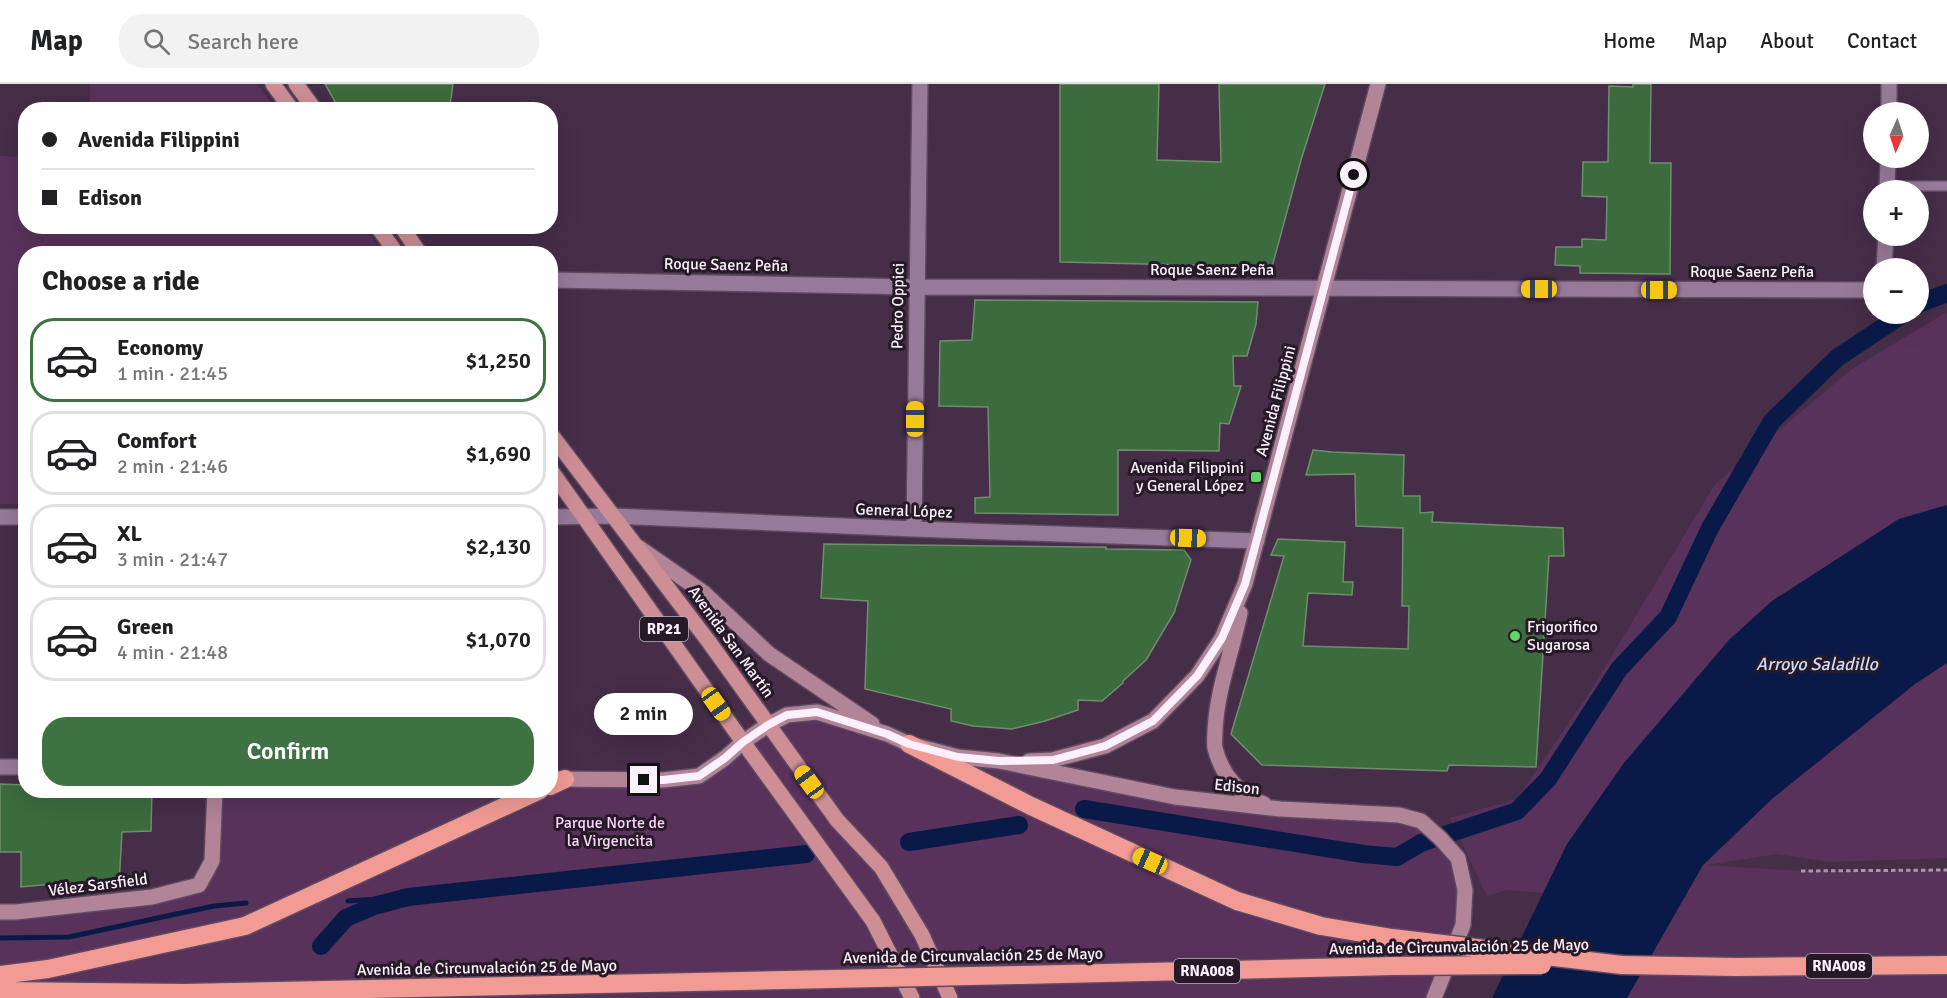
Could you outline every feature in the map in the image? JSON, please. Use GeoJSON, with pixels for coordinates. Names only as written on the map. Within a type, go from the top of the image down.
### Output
{"type":"FeatureCollection","features":[{"type":"Feature","properties":{"kind":"highway","name":"RNA008"},"geometry":{"type":"LineString","coordinates":[[909,744],[1031,806],[1237,901],[1321,926],[1392,938],[1622,965]]}},
{"type":"Feature","properties":{"kind":"highway"},"geometry":{"type":"LineString","coordinates":[[0,975],[48,969],[245,926],[523,798]]}},
{"type":"Feature","properties":{"kind":"highway","name":"Avenida de Circunvalación 25 de Mayo"},"geometry":{"type":"LineString","coordinates":[[0,991],[264,992],[1394,966],[1947,965]]}},
{"type":"Feature","properties":{"kind":"main road"},"geometry":{"type":"LineString","coordinates":[[273,84],[286,102]]}},
{"type":"Feature","properties":{"kind":"main road"},"geometry":{"type":"LineString","coordinates":[[296,84],[309,102]]}},
{"type":"Feature","properties":{"kind":"main road","name":"Avenida Filippini"},"geometry":{"type":"LineString","coordinates":[[999,761],[1053,760],[1105,746],[1153,721],[1197,676],[1222,638],[1245,584],[1378,84]]}},
{"type":"Feature","properties":{"kind":"main road","name":"Avenida San Martín"},"geometry":{"type":"LineString","coordinates":[[558,444],[637,546],[837,820],[881,867],[922,935],[950,998]]}},
{"type":"Feature","properties":{"kind":"main road","name":"RP21"},"geometry":{"type":"LineString","coordinates":[[558,480],[873,921],[912,998]]}},
{"type":"Feature","properties":{"kind":"main road"},"geometry":{"type":"LineString","coordinates":[[637,546],[704,593],[769,654],[887,734]]}},
{"type":"Feature","properties":{"kind":"main road"},"geometry":{"type":"LineString","coordinates":[[1245,584],[1235,639],[1216,712],[1214,747],[1224,772],[1238,790],[1257,802],[1280,809]]}},
{"type":"Feature","properties":{"kind":"main road"},"geometry":{"type":"LineString","coordinates":[[558,781],[663,780],[699,776],[768,725],[787,715],[817,712],[887,734],[909,744],[958,757],[999,761]]}},
{"type":"Feature","properties":{"kind":"main road","name":"Edison"},"geometry":{"type":"LineString","coordinates":[[999,761],[1175,797],[1280,809],[1399,815],[1421,821],[1458,858],[1465,890],[1463,925],[1434,998]]}},
{"type":"Feature","properties":{"kind":"main road","name":"Vélez Sarsfield"},"geometry":{"type":"LineString","coordinates":[[0,912],[152,897],[199,885],[212,861],[216,798]]}},
{"type":"Feature","properties":{"kind":"street","name":"Pedro Oppici"},"geometry":{"type":"LineString","coordinates":[[914,529],[920,84]]}},
{"type":"Feature","properties":{"kind":"street"},"geometry":{"type":"LineString","coordinates":[[1889,84],[1889,102]]}},
{"type":"Feature","properties":{"kind":"street","name":"Roque Saenz Peña"},"geometry":{"type":"LineString","coordinates":[[558,280],[916,287],[1863,290]]}},
{"type":"Feature","properties":{"kind":"street","name":"General López"},"geometry":{"type":"LineString","coordinates":[[558,517],[613,516],[1257,541]]}},
{"type":"Feature","properties":{"kind":"street"},"geometry":{"type":"LineString","coordinates":[[0,517],[18,517]]}},
{"type":"Feature","properties":{"kind":"street"},"geometry":{"type":"LineString","coordinates":[[0,767],[18,767]]}},
{"type":"Feature","properties":{"kind":"lane"},"geometry":{"type":"LineString","coordinates":[[1929,187],[1947,186]]}},
{"type":"Feature","properties":{"kind":"path"},"geometry":{"type":"LineString","coordinates":[[1801,871],[1947,870]]}},
{"type":"Feature","properties":{"kind":"green space"},"geometry":{"type":"Polygon","coordinates":[[[90,84],[257,84],[271,102],[90,102],[90,84]]]}},
{"type":"Feature","properties":{"kind":"green space"},"geometry":{"type":"Polygon","coordinates":[[[0,156],[18,157],[18,234],[369,234],[379,246],[18,246],[18,505],[0,504],[0,156]]]}},
{"type":"Feature","properties":{"kind":"green space"},"geometry":{"type":"Polygon","coordinates":[[[1947,312],[1947,505],[1899,519],[1772,601],[1729,640],[1624,763],[1567,844],[1543,893],[1508,890],[1487,896],[1450,818],[1517,799],[1593,687],[1715,484],[1852,369],[1947,312]]]}},
{"type":"Feature","properties":{"kind":"green space"},"geometry":{"type":"Polygon","coordinates":[[[1947,663],[1947,858],[1830,862],[1777,854],[1707,865],[1801,871],[1947,870],[1947,998],[1627,998],[1703,865],[1773,798],[1915,684],[1947,663]]]}},
{"type":"Feature","properties":{"kind":"green space","name":"Parque Norte de la Virgencita"},"geometry":{"type":"Polygon","coordinates":[[[817,712],[887,734],[1083,778],[1421,821],[1458,858],[1463,925],[1434,998],[0,998],[0,912],[199,885],[212,861],[216,798],[558,798],[558,779],[699,776],[768,725],[817,712]]]}},
{"type":"Feature","properties":{"kind":"water","name":"Arroyo Saladillo"},"geometry":{"type":"Polygon","coordinates":[[[1947,505],[1947,663],[1915,684],[1773,798],[1703,865],[1627,998],[1492,998],[1567,844],[1624,763],[1729,640],[1772,601],[1899,519],[1947,505]]]}},
{"type":"Feature","properties":{"kind":"building"},"geometry":{"type":"Polygon","coordinates":[[[325,84],[453,84],[450,102],[335,102],[325,84]]]}},
{"type":"Feature","properties":{"kind":"building"},"geometry":{"type":"Polygon","coordinates":[[[1060,84],[1159,84],[1157,160],[1221,162],[1219,84],[1325,84],[1301,160],[1272,267],[1060,262],[1060,84]]]}},
{"type":"Feature","properties":{"kind":"building"},"geometry":{"type":"Polygon","coordinates":[[[1633,84],[1651,84],[1650,163],[1671,163],[1670,274],[1580,273],[1580,266],[1555,265],[1556,247],[1582,247],[1582,239],[1606,240],[1607,197],[1582,196],[1583,162],[1608,162],[1609,86],[1633,87],[1633,84]]]}},
{"type":"Feature","properties":{"kind":"building"},"geometry":{"type":"Polygon","coordinates":[[[975,300],[1258,302],[1256,324],[1247,356],[1233,356],[1234,386],[1241,386],[1229,424],[1220,423],[1219,451],[1118,450],[1118,515],[975,513],[975,498],[990,497],[988,407],[939,406],[940,341],[972,340],[975,300]]]}},
{"type":"Feature","properties":{"kind":"building","name":"Frigorifico Sugarosa"},"geometry":{"type":"Polygon","coordinates":[[[1313,450],[1404,455],[1403,496],[1420,496],[1420,513],[1433,512],[1432,522],[1563,528],[1564,556],[1549,556],[1536,767],[1449,765],[1447,771],[1262,765],[1231,734],[1284,556],[1271,555],[1278,539],[1345,542],[1343,582],[1353,582],[1352,595],[1308,593],[1303,646],[1408,649],[1409,606],[1402,606],[1403,528],[1356,526],[1355,474],[1306,475],[1313,450]]]}},
{"type":"Feature","properties":{"kind":"building"},"geometry":{"type":"Polygon","coordinates":[[[824,544],[1184,550],[1191,560],[1174,613],[1146,660],[1123,683],[1102,701],[1078,700],[1078,710],[1012,729],[973,726],[951,721],[951,709],[865,689],[868,601],[821,598],[824,544]]]}},
{"type":"Feature","properties":{"kind":"building"},"geometry":{"type":"Polygon","coordinates":[[[0,784],[18,785],[18,798],[152,798],[151,831],[122,832],[119,885],[63,883],[21,887],[21,852],[0,852],[0,784]]]}},
{"type":"Feature","properties":{"kind":"waterway"},"geometry":{"type":"LineString","coordinates":[[1929,300],[1947,293]]}},
{"type":"Feature","properties":{"kind":"waterway"},"geometry":{"type":"LineString","coordinates":[[1084,809],[1363,854],[1397,857],[1421,843],[1517,811],[1548,779],[1619,669],[1668,617],[1710,528],[1772,421],[1837,358],[1888,324]]}},
{"type":"Feature","properties":{"kind":"waterway"},"geometry":{"type":"LineString","coordinates":[[909,842],[1019,825]]}},
{"type":"Feature","properties":{"kind":"waterway"},"geometry":{"type":"LineString","coordinates":[[321,946],[346,918],[374,906],[408,897],[806,854]]}},
{"type":"Feature","properties":{"kind":"waterway"},"geometry":{"type":"LineString","coordinates":[[348,901],[408,897]]}},
{"type":"Feature","properties":{"kind":"waterway"},"geometry":{"type":"LineString","coordinates":[[0,938],[69,937],[214,906],[246,903]]}},
{"type":"Feature","properties":{"kind":"place","name":"Avenida Filippini y General López"},"geometry":{"type":"Point","coordinates":[1256,477]}},
{"type":"Feature","properties":{"kind":"place","name":"Frigorifico Sugarosa"},"geometry":{"type":"Point","coordinates":[1515,636]}},
{"type":"Feature","properties":{"kind":"route"},"geometry":{"type":"LineString","coordinates":[[644,780],[699,776],[743,742],[787,715],[817,712],[887,734],[909,744],[958,757],[999,761],[1053,760],[1105,746],[1153,721],[1197,676],[1210,657],[1222,638],[1245,584],[1354,175]]}}]}
